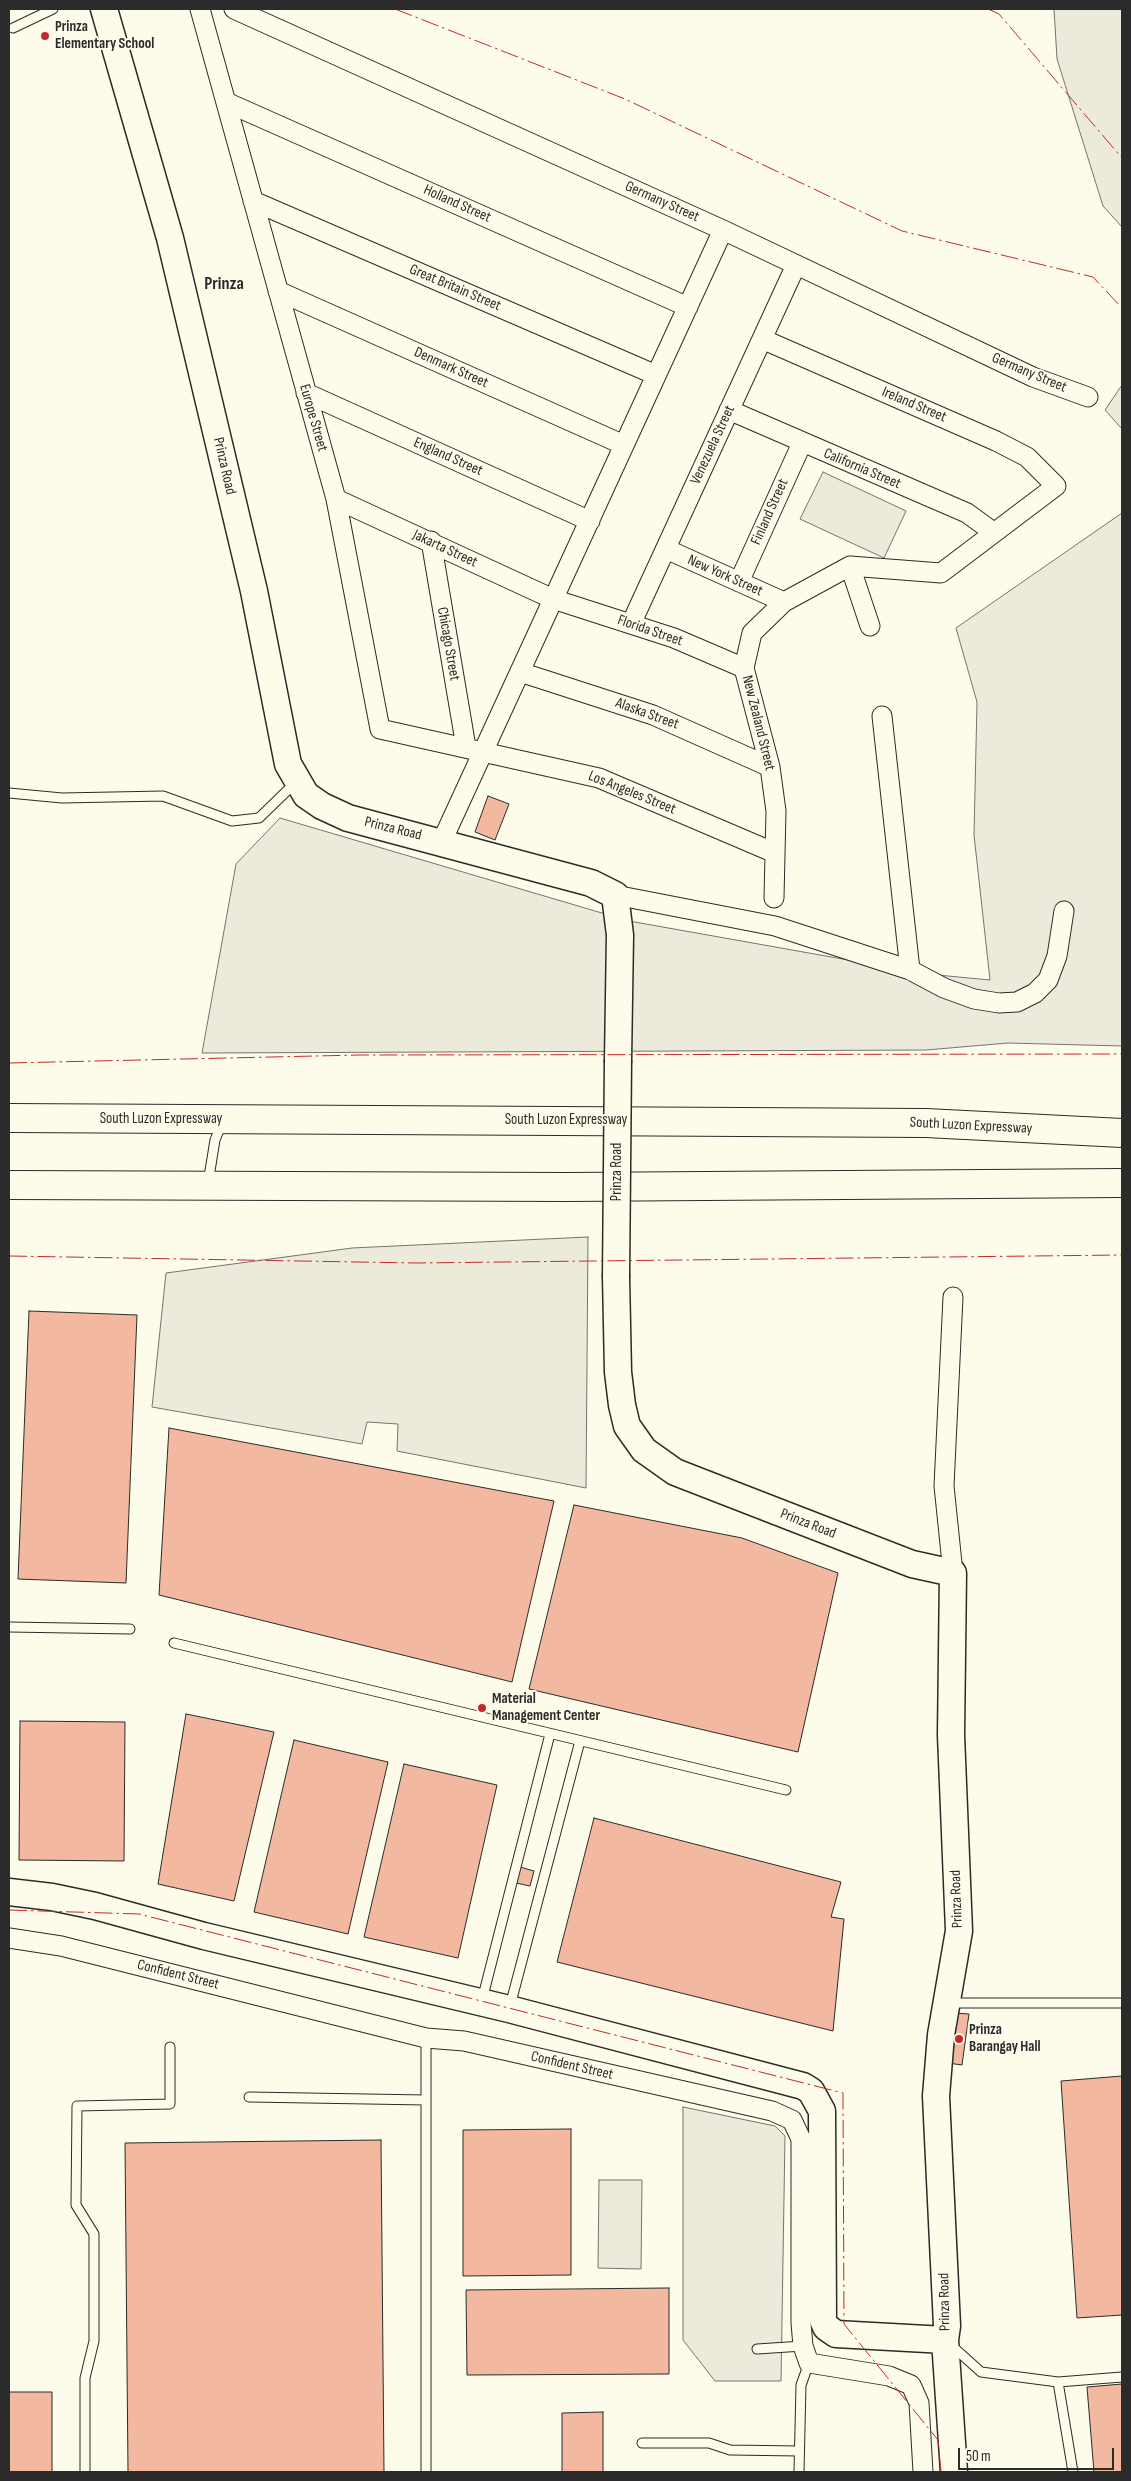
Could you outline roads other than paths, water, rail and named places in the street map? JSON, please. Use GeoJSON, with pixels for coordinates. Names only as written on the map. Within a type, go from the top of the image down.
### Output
{"type":"FeatureCollection","features":[{"type":"Feature","properties":{"kind":"highway","name":"South Luzon Expressway"},"geometry":{"type":"LineString","coordinates":[[9,1118],[926,1123],[1122,1133]]}},
{"type":"Feature","properties":{"kind":"highway"},"geometry":{"type":"LineString","coordinates":[[9,1185],[567,1187],[1122,1183]]}},
{"type":"Feature","properties":{"kind":"main road","name":"Prinza Road"},"geometry":{"type":"LineString","coordinates":[[104,9],[170,238],[254,590],[288,764],[297,781],[306,795],[322,806],[348,818],[442,841],[478,854],[591,883],[615,895],[620,935],[616,1277],[618,1372],[627,1426],[644,1450],[675,1472],[912,1564],[954,1573],[951,1735],[959,1931],[941,2035],[936,2096],[947,2326],[946,2340],[954,2472]]}},
{"type":"Feature","properties":{"kind":"main road"},"geometry":{"type":"LineString","coordinates":[[9,1892],[52,1897],[95,1906],[204,1936],[509,2009],[804,2086],[811,2091],[822,2110],[824,2320],[826,2327],[836,2334],[946,2340]]}},
{"type":"Feature","properties":{"kind":"street","name":"Europe Street"},"geometry":{"type":"LineString","coordinates":[[200,9],[336,499],[380,729],[475,749]]}},
{"type":"Feature","properties":{"kind":"street","name":"Germany Street"},"geometry":{"type":"LineString","coordinates":[[234,9],[723,230],[1033,377],[1088,397]]}},
{"type":"Feature","properties":{"kind":"street","name":"Holland Street"},"geometry":{"type":"LineString","coordinates":[[226,102],[688,307]]}},
{"type":"Feature","properties":{"kind":"street","name":"Great Britain Street"},"geometry":{"type":"LineString","coordinates":[[253,201],[656,375]]}},
{"type":"Feature","properties":{"kind":"street"},"geometry":{"type":"LineString","coordinates":[[442,841],[475,749],[520,672],[723,230]]}},
{"type":"Feature","properties":{"kind":"street","name":"Venezuela Street"},"geometry":{"type":"LineString","coordinates":[[631,624],[796,265]]}},
{"type":"Feature","properties":{"kind":"street","name":"Denmark Street"},"geometry":{"type":"LineString","coordinates":[[278,291],[624,445]]}},
{"type":"Feature","properties":{"kind":"street","name":"Ireland Street"},"geometry":{"type":"LineString","coordinates":[[762,339],[996,440],[1026,457],[1056,486],[993,532]]}},
{"type":"Feature","properties":{"kind":"street","name":"England Street"},"geometry":{"type":"LineString","coordinates":[[306,393],[590,521]]}},
{"type":"Feature","properties":{"kind":"street","name":"California Street"},"geometry":{"type":"LineString","coordinates":[[729,410],[967,513],[993,532]]}},
{"type":"Feature","properties":{"kind":"street","name":"Finland Street"},"geometry":{"type":"LineString","coordinates":[[739,582],[802,443]]}},
{"type":"Feature","properties":{"kind":"street","name":"Jakarta Street"},"geometry":{"type":"LineString","coordinates":[[336,499],[553,599]]}},
{"type":"Feature","properties":{"kind":"street"},"geometry":{"type":"LineString","coordinates":[[870,626],[850,566],[941,573],[993,532]]}},
{"type":"Feature","properties":{"kind":"street","name":"Chicago Street"},"geometry":{"type":"LineString","coordinates":[[431,542],[475,749]]}},
{"type":"Feature","properties":{"kind":"street","name":"New York Street"},"geometry":{"type":"LineString","coordinates":[[666,549],[784,602]]}},
{"type":"Feature","properties":{"kind":"street","name":"New Zealand Street"},"geometry":{"type":"LineString","coordinates":[[774,898],[776,812],[770,767],[744,668],[752,633],[784,602],[850,566]]}},
{"type":"Feature","properties":{"kind":"street","name":"Florida Street"},"geometry":{"type":"LineString","coordinates":[[553,599],[674,638],[744,668]]}},
{"type":"Feature","properties":{"kind":"street","name":"Alaska Street"},"geometry":{"type":"LineString","coordinates":[[520,672],[653,715],[770,767]]}},
{"type":"Feature","properties":{"kind":"street"},"geometry":{"type":"LineString","coordinates":[[882,716],[910,970]]}},
{"type":"Feature","properties":{"kind":"street","name":"Los Angeles Street"},"geometry":{"type":"LineString","coordinates":[[475,749],[599,778],[775,853]]}},
{"type":"Feature","properties":{"kind":"street"},"geometry":{"type":"LineString","coordinates":[[615,895],[774,926],[910,970],[944,988],[974,999],[999,1003],[1017,1002],[1035,993],[1048,980],[1057,956],[1064,911]]}},
{"type":"Feature","properties":{"kind":"street"},"geometry":{"type":"LineString","coordinates":[[953,1297],[944,1486],[954,1573]]}},
{"type":"Feature","properties":{"kind":"street","name":"Confident Street"},"geometry":{"type":"LineString","coordinates":[[9,1938],[61,1946],[426,2038],[464,2041],[772,2111],[792,2120],[801,2139],[801,2323],[803,2346],[809,2363]]}},
{"type":"Feature","properties":{"kind":"street"},"geometry":{"type":"LineString","coordinates":[[809,2363],[889,2376],[911,2385],[919,2403],[923,2472]]}},
{"type":"Feature","properties":{"kind":"lane"},"geometry":{"type":"LineString","coordinates":[[12,28],[53,9]]}},
{"type":"Feature","properties":{"kind":"lane"},"geometry":{"type":"LineString","coordinates":[[9,793],[62,798],[163,796],[232,821],[259,818],[297,781]]}},
{"type":"Feature","properties":{"kind":"lane"},"geometry":{"type":"LineString","coordinates":[[208,1186],[215,1140],[224,1119]]}},
{"type":"Feature","properties":{"kind":"lane"},"geometry":{"type":"LineString","coordinates":[[9,1628],[130,1629]]}},
{"type":"Feature","properties":{"kind":"lane"},"geometry":{"type":"LineString","coordinates":[[174,1642],[786,1790]]}},
{"type":"Feature","properties":{"kind":"lane"},"geometry":{"type":"LineString","coordinates":[[482,2003],[550,1734]]}},
{"type":"Feature","properties":{"kind":"lane"},"geometry":{"type":"LineString","coordinates":[[509,2009],[580,1741]]}},
{"type":"Feature","properties":{"kind":"lane"},"geometry":{"type":"LineString","coordinates":[[946,2003],[1122,2003]]}},
{"type":"Feature","properties":{"kind":"lane"},"geometry":{"type":"LineString","coordinates":[[426,2038],[426,2472]]}},
{"type":"Feature","properties":{"kind":"lane"},"geometry":{"type":"LineString","coordinates":[[85,2472],[85,2378],[94,2341],[94,2234],[76,2205],[77,2106],[170,2104],[170,2047]]}},
{"type":"Feature","properties":{"kind":"lane"},"geometry":{"type":"LineString","coordinates":[[249,2097],[426,2100]]}},
{"type":"Feature","properties":{"kind":"lane"},"geometry":{"type":"LineString","coordinates":[[946,2340],[980,2372],[1058,2382],[1122,2377]]}},
{"type":"Feature","properties":{"kind":"lane"},"geometry":{"type":"LineString","coordinates":[[757,2349],[803,2346]]}},
{"type":"Feature","properties":{"kind":"lane"},"geometry":{"type":"LineString","coordinates":[[799,2472],[801,2385],[809,2363]]}},
{"type":"Feature","properties":{"kind":"lane"},"geometry":{"type":"LineString","coordinates":[[1058,2382],[1073,2472]]}},
{"type":"Feature","properties":{"kind":"lane"},"geometry":{"type":"LineString","coordinates":[[642,2443],[709,2443],[730,2450],[799,2451]]}},
{"type":"Feature","properties":{"kind":"place","name":"Prinza Elementary School"},"geometry":{"type":"Point","coordinates":[45,36]}},
{"type":"Feature","properties":{"kind":"place","name":"Material Management Center"},"geometry":{"type":"Point","coordinates":[482,1708]}},
{"type":"Feature","properties":{"kind":"place","name":"Prinza Barangay Hall"},"geometry":{"type":"Point","coordinates":[959,2039]}},
{"type":"Feature","properties":{"kind":"district","name":"Prinza"},"geometry":{"type":"Point","coordinates":[224,284]}}]}
